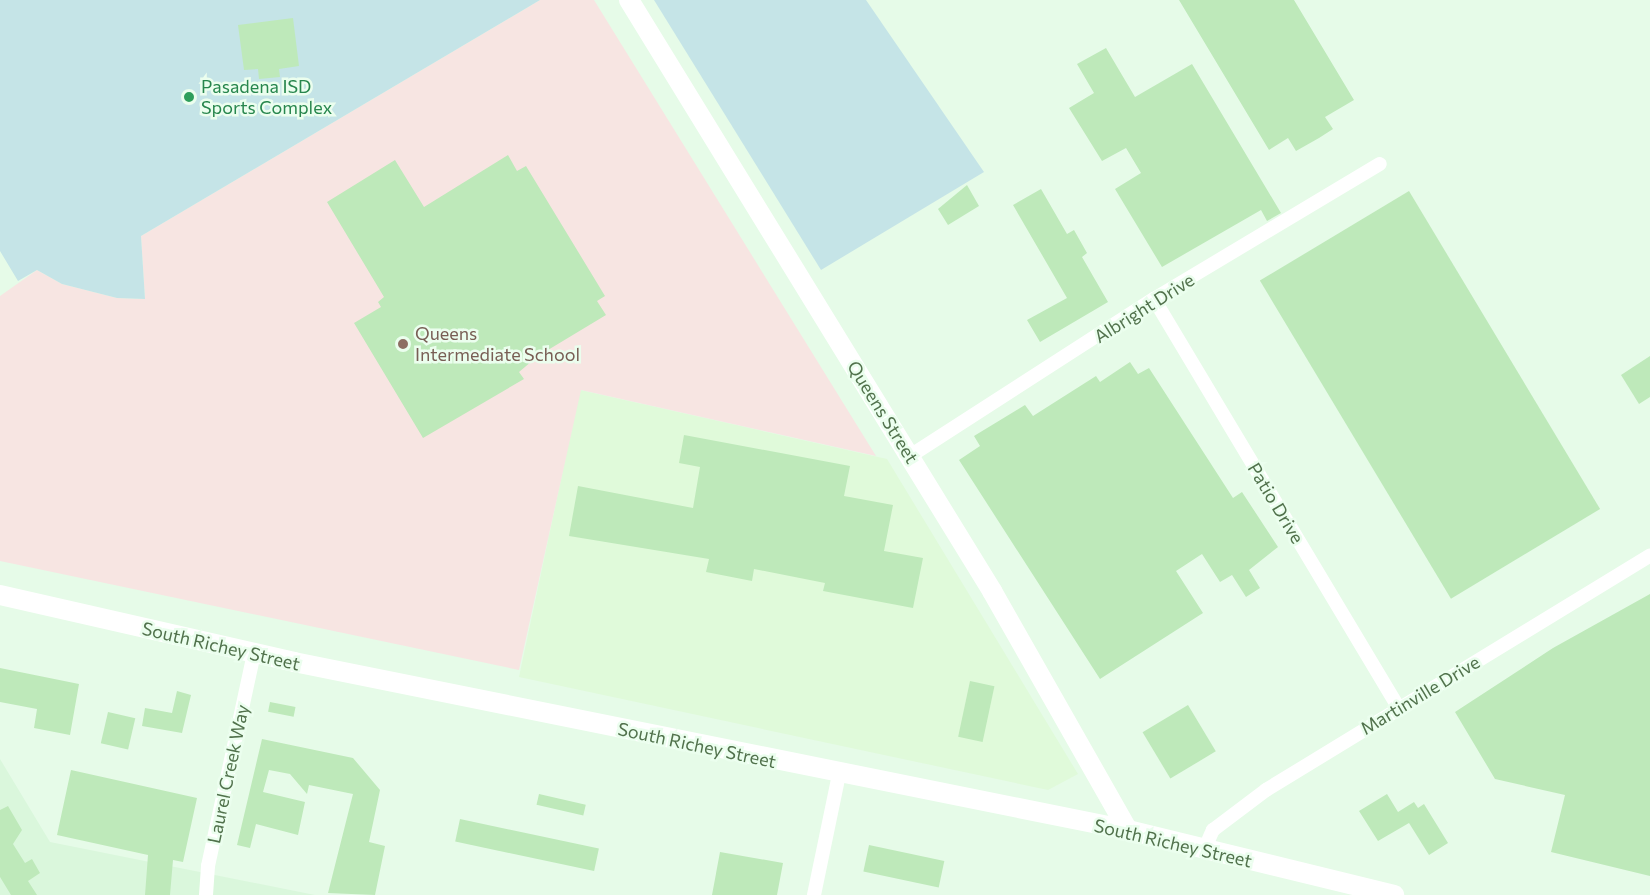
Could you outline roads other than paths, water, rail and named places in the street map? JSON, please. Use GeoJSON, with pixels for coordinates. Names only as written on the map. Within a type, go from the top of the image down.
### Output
{"type":"FeatureCollection","features":[{"type":"Feature","properties":{"kind":"main road","name":"Queens Street"},"geometry":{"type":"LineString","coordinates":[[628,0],[910,456],[1128,830]]}},
{"type":"Feature","properties":{"kind":"main road","name":"South Richey Street"},"geometry":{"type":"LineString","coordinates":[[0,595],[254,654],[839,774],[1128,830],[1394,895]]}},
{"type":"Feature","properties":{"kind":"street","name":"Albright Drive"},"geometry":{"type":"LineString","coordinates":[[910,456],[1154,299],[1380,164]]}},
{"type":"Feature","properties":{"kind":"street","name":"Patio Drive"},"geometry":{"type":"LineString","coordinates":[[1154,299],[1398,707]]}},
{"type":"Feature","properties":{"kind":"street","name":"Martinville Drive"},"geometry":{"type":"LineString","coordinates":[[1204,850],[1214,830],[1227,818],[1398,707],[1650,556]]}},
{"type":"Feature","properties":{"kind":"street","name":"Laurel Creek Way"},"geometry":{"type":"LineString","coordinates":[[206,895],[208,866],[254,654]]}},
{"type":"Feature","properties":{"kind":"street"},"geometry":{"type":"LineString","coordinates":[[814,895],[839,774]]}},
{"type":"Feature","properties":{"kind":"place","name":"Pasadena ISD Sports Complex"},"geometry":{"type":"Point","coordinates":[189,97]}},
{"type":"Feature","properties":{"kind":"place","name":"Queens Intermediate School"},"geometry":{"type":"Point","coordinates":[403,344]}}]}
